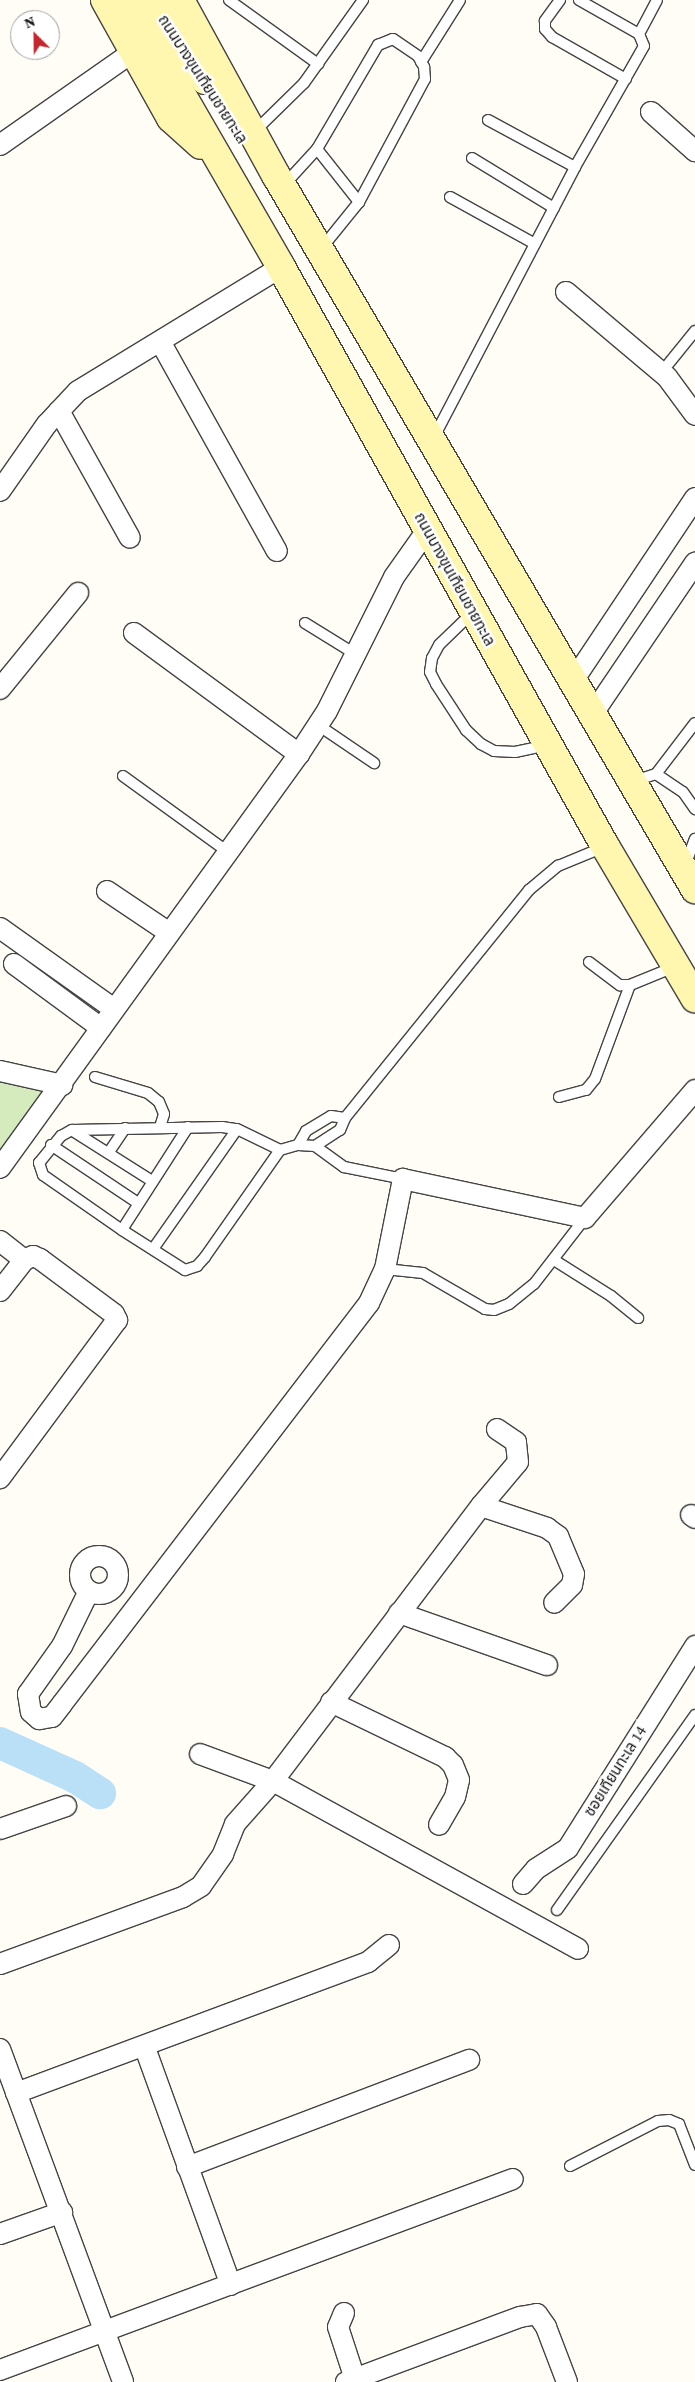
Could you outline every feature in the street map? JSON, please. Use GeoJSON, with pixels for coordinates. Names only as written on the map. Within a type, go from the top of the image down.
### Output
{"type":"FeatureCollection","features":[{"type":"Feature","properties":{"kind":"main road","name":"ถนนบางขุนเทียนชายทะเล"},"geometry":{"type":"LineString","coordinates":[[105,0],[171,118],[218,158]]}},
{"type":"Feature","properties":{"kind":"main road","name":"ถนนบางขุนเทียนชายทะเล"},"geometry":{"type":"LineString","coordinates":[[127,0],[281,268],[605,846],[695,998]]}},
{"type":"Feature","properties":{"kind":"main road","name":"ถนนบางขุนเทียนชายทะเล"},"geometry":{"type":"LineString","coordinates":[[152,0],[244,144],[280,181]]}},
{"type":"Feature","properties":{"kind":"main road","name":"ถนนบางขุนเทียนชายทะเล"},"geometry":{"type":"LineString","coordinates":[[180,0],[280,181],[592,716],[643,778],[689,879]]}},
{"type":"Feature","properties":{"kind":"street"},"geometry":{"type":"LineString","coordinates":[[0,144],[134,51]]}},
{"type":"Feature","properties":{"kind":"street"},"geometry":{"type":"LineString","coordinates":[[651,112],[695,151]]}},
{"type":"Feature","properties":{"kind":"street"},"geometry":{"type":"LineString","coordinates":[[0,491],[59,411],[78,391],[162,343],[281,268]]}},
{"type":"Feature","properties":{"kind":"street"},"geometry":{"type":"LineString","coordinates":[[566,292],[661,373],[695,415]]}},
{"type":"Feature","properties":{"kind":"street"},"geometry":{"type":"LineString","coordinates":[[162,343],[277,551]]}},
{"type":"Feature","properties":{"kind":"street"},"geometry":{"type":"LineString","coordinates":[[59,411],[130,538]]}},
{"type":"Feature","properties":{"kind":"street"},"geometry":{"type":"LineString","coordinates":[[573,681],[695,498]]}},
{"type":"Feature","properties":{"kind":"street"},"geometry":{"type":"LineString","coordinates":[[0,1167],[62,1085],[168,932],[299,754],[318,725],[394,577],[428,529]]}},
{"type":"Feature","properties":{"kind":"street"},"geometry":{"type":"LineString","coordinates":[[592,716],[695,563]]}},
{"type":"Feature","properties":{"kind":"street"},"geometry":{"type":"LineString","coordinates":[[2,684],[78,593]]}},
{"type":"Feature","properties":{"kind":"street"},"geometry":{"type":"LineString","coordinates":[[134,633],[299,754]]}},
{"type":"Feature","properties":{"kind":"street"},"geometry":{"type":"LineString","coordinates":[[107,890],[168,932]]}},
{"type":"Feature","properties":{"kind":"street"},"geometry":{"type":"LineString","coordinates":[[0,928],[114,1009]]}},
{"type":"Feature","properties":{"kind":"street"},"geometry":{"type":"LineString","coordinates":[[14,964],[101,1028]]}},
{"type":"Feature","properties":{"kind":"street"},"geometry":{"type":"LineString","coordinates":[[0,1071],[62,1085]]}},
{"type":"Feature","properties":{"kind":"street"},"geometry":{"type":"LineString","coordinates":[[89,1591],[62,1646],[28,1694],[31,1712],[39,1719],[52,1717],[369,1303],[385,1269],[403,1179],[585,1218],[695,1090]]}},
{"type":"Feature","properties":{"kind":"street"},"geometry":{"type":"LineString","coordinates":[[0,1242],[24,1260]]}},
{"type":"Feature","properties":{"kind":"street"},"geometry":{"type":"LineString","coordinates":[[0,1291],[24,1260],[32,1256],[40,1258],[114,1314],[117,1320],[0,1478]]}},
{"type":"Feature","properties":{"kind":"street"},"geometry":{"type":"LineString","coordinates":[[0,1964],[183,1898],[200,1886],[223,1854],[235,1824],[273,1781],[481,1506],[518,1462],[516,1442],[497,1430]]}},
{"type":"Feature","properties":{"kind":"street"},"geometry":{"type":"LineString","coordinates":[[481,1506],[547,1528],[558,1536],[574,1574],[572,1585],[554,1603]]}},
{"type":"Feature","properties":{"kind":"street"},"geometry":{"type":"LineString","coordinates":[[399,1613],[547,1665]]}},
{"type":"Feature","properties":{"kind":"street","name":"ซอยเทียนทะเล 14"},"geometry":{"type":"LineString","coordinates":[[523,1884],[536,1869],[568,1848],[695,1646]]}},
{"type":"Feature","properties":{"kind":"street"},"geometry":{"type":"LineString","coordinates":[[331,1702],[445,1757],[453,1765],[459,1780],[454,1797],[439,1825]]}},
{"type":"Feature","properties":{"kind":"street"},"geometry":{"type":"LineString","coordinates":[[200,1754],[273,1781],[578,1949]]}},
{"type":"Feature","properties":{"kind":"street"},"geometry":{"type":"LineString","coordinates":[[0,1829],[66,1806]]}},
{"type":"Feature","properties":{"kind":"street"},"geometry":{"type":"LineString","coordinates":[[16,2093],[145,2048],[368,1962],[389,1945]]}},
{"type":"Feature","properties":{"kind":"street"},"geometry":{"type":"LineString","coordinates":[[145,2048],[231,2285]]}},
{"type":"Feature","properties":{"kind":"street"},"geometry":{"type":"LineString","coordinates":[[0,2049],[62,2212],[123,2382]]}},
{"type":"Feature","properties":{"kind":"street"},"geometry":{"type":"LineString","coordinates":[[187,2166],[469,2060]]}},
{"type":"Feature","properties":{"kind":"street"},"geometry":{"type":"LineString","coordinates":[[0,2370],[513,2179]]}},
{"type":"Feature","properties":{"kind":"street"},"geometry":{"type":"LineString","coordinates":[[0,2234],[62,2212]]}},
{"type":"Feature","properties":{"kind":"street"},"geometry":{"type":"LineString","coordinates":[[344,2313],[338,2327],[350,2380],[520,2317],[537,2314],[546,2327],[566,2382]]}},
{"type":"Feature","properties":{"kind":"lane"},"geometry":{"type":"LineString","coordinates":[[229,0],[318,64]]}},
{"type":"Feature","properties":{"kind":"lane"},"geometry":{"type":"LineString","coordinates":[[253,133],[304,83],[363,0]]}},
{"type":"Feature","properties":{"kind":"lane"},"geometry":{"type":"LineString","coordinates":[[421,62],[460,0]]}},
{"type":"Feature","properties":{"kind":"lane"},"geometry":{"type":"LineString","coordinates":[[560,0],[545,21],[545,28],[552,37],[626,79]]}},
{"type":"Feature","properties":{"kind":"lane"},"geometry":{"type":"LineString","coordinates":[[432,440],[575,167],[644,46],[639,34],[579,0]]}},
{"type":"Feature","properties":{"kind":"lane"},"geometry":{"type":"LineString","coordinates":[[639,34],[657,0]]}},
{"type":"Feature","properties":{"kind":"lane"},"geometry":{"type":"LineString","coordinates":[[280,181],[317,149],[378,46],[393,39],[421,62],[425,78],[358,202],[321,250]]}},
{"type":"Feature","properties":{"kind":"lane"},"geometry":{"type":"LineString","coordinates":[[488,120],[575,167]]}},
{"type":"Feature","properties":{"kind":"lane"},"geometry":{"type":"LineString","coordinates":[[317,149],[358,202]]}},
{"type":"Feature","properties":{"kind":"lane"},"geometry":{"type":"LineString","coordinates":[[472,158],[554,208]]}},
{"type":"Feature","properties":{"kind":"lane"},"geometry":{"type":"LineString","coordinates":[[450,197],[535,244]]}},
{"type":"Feature","properties":{"kind":"lane"},"geometry":{"type":"LineString","coordinates":[[661,373],[695,331]]}},
{"type":"Feature","properties":{"kind":"lane"},"geometry":{"type":"LineString","coordinates":[[474,612],[439,645],[432,658],[430,672],[436,684],[466,730],[481,744],[494,751],[515,752],[548,745]]}},
{"type":"Feature","properties":{"kind":"lane"},"geometry":{"type":"LineString","coordinates":[[305,623],[355,654]]}},
{"type":"Feature","properties":{"kind":"lane"},"geometry":{"type":"LineString","coordinates":[[694,807],[677,787],[643,778],[695,723]]}},
{"type":"Feature","properties":{"kind":"lane"},"geometry":{"type":"LineString","coordinates":[[318,725],[374,763]]}},
{"type":"Feature","properties":{"kind":"lane"},"geometry":{"type":"LineString","coordinates":[[123,776],[228,852]]}},
{"type":"Feature","properties":{"kind":"lane"},"geometry":{"type":"LineString","coordinates":[[689,879],[695,839]]}},
{"type":"Feature","properties":{"kind":"lane"},"geometry":{"type":"LineString","coordinates":[[315,1146],[340,1130],[345,1118],[529,890],[558,866],[605,846]]}},
{"type":"Feature","properties":{"kind":"lane"},"geometry":{"type":"LineString","coordinates":[[589,962],[609,979],[630,985],[676,966]]}},
{"type":"Feature","properties":{"kind":"lane"},"geometry":{"type":"LineString","coordinates":[[559,1097],[586,1090],[595,1079],[630,985]]}},
{"type":"Feature","properties":{"kind":"lane"},"geometry":{"type":"LineString","coordinates":[[95,1077],[148,1093],[159,1102],[164,1114],[160,1128]]}},
{"type":"Feature","properties":{"kind":"lane"},"geometry":{"type":"LineString","coordinates":[[298,1145],[306,1130],[331,1116],[345,1118]]}},
{"type":"Feature","properties":{"kind":"lane"},"geometry":{"type":"LineString","coordinates":[[122,1230],[188,1127]]}},
{"type":"Feature","properties":{"kind":"lane"},"geometry":{"type":"LineString","coordinates":[[280,1150],[237,1129],[188,1127],[72,1130],[51,1146],[39,1163],[43,1175],[122,1230],[185,1270],[197,1266],[280,1150],[298,1145],[315,1146],[344,1167],[403,1179]]}},
{"type":"Feature","properties":{"kind":"lane"},"geometry":{"type":"LineString","coordinates":[[109,1152],[125,1128]]}},
{"type":"Feature","properties":{"kind":"lane"},"geometry":{"type":"LineString","coordinates":[[153,1249],[237,1129]]}},
{"type":"Feature","properties":{"kind":"lane"},"geometry":{"type":"LineString","coordinates":[[72,1130],[152,1181]]}},
{"type":"Feature","properties":{"kind":"lane"},"geometry":{"type":"LineString","coordinates":[[51,1146],[138,1203]]}},
{"type":"Feature","properties":{"kind":"lane"},"geometry":{"type":"LineString","coordinates":[[385,1269],[423,1273],[485,1308],[494,1310],[516,1299],[534,1284],[585,1218]]}},
{"type":"Feature","properties":{"kind":"lane"},"geometry":{"type":"LineString","coordinates":[[554,1260],[611,1296],[638,1318]]}},
{"type":"Feature","properties":{"kind":"lane"},"geometry":{"type":"LineString","coordinates":[[557,1910],[695,1715]]}},
{"type":"Feature","properties":{"kind":"lane"},"geometry":{"type":"LineString","coordinates":[[570,2166],[658,2121],[669,2120],[678,2124],[695,2165]]}},
{"type":"Feature","properties":{"kind":"green space"},"geometry":{"type":"Polygon","coordinates":[[[0,1080],[48,1091],[0,1157],[0,1080]]]}},
{"type":"Feature","properties":{"kind":"waterway"},"geometry":{"type":"LineString","coordinates":[[0,1743],[75,1777],[100,1793]]}}]}
